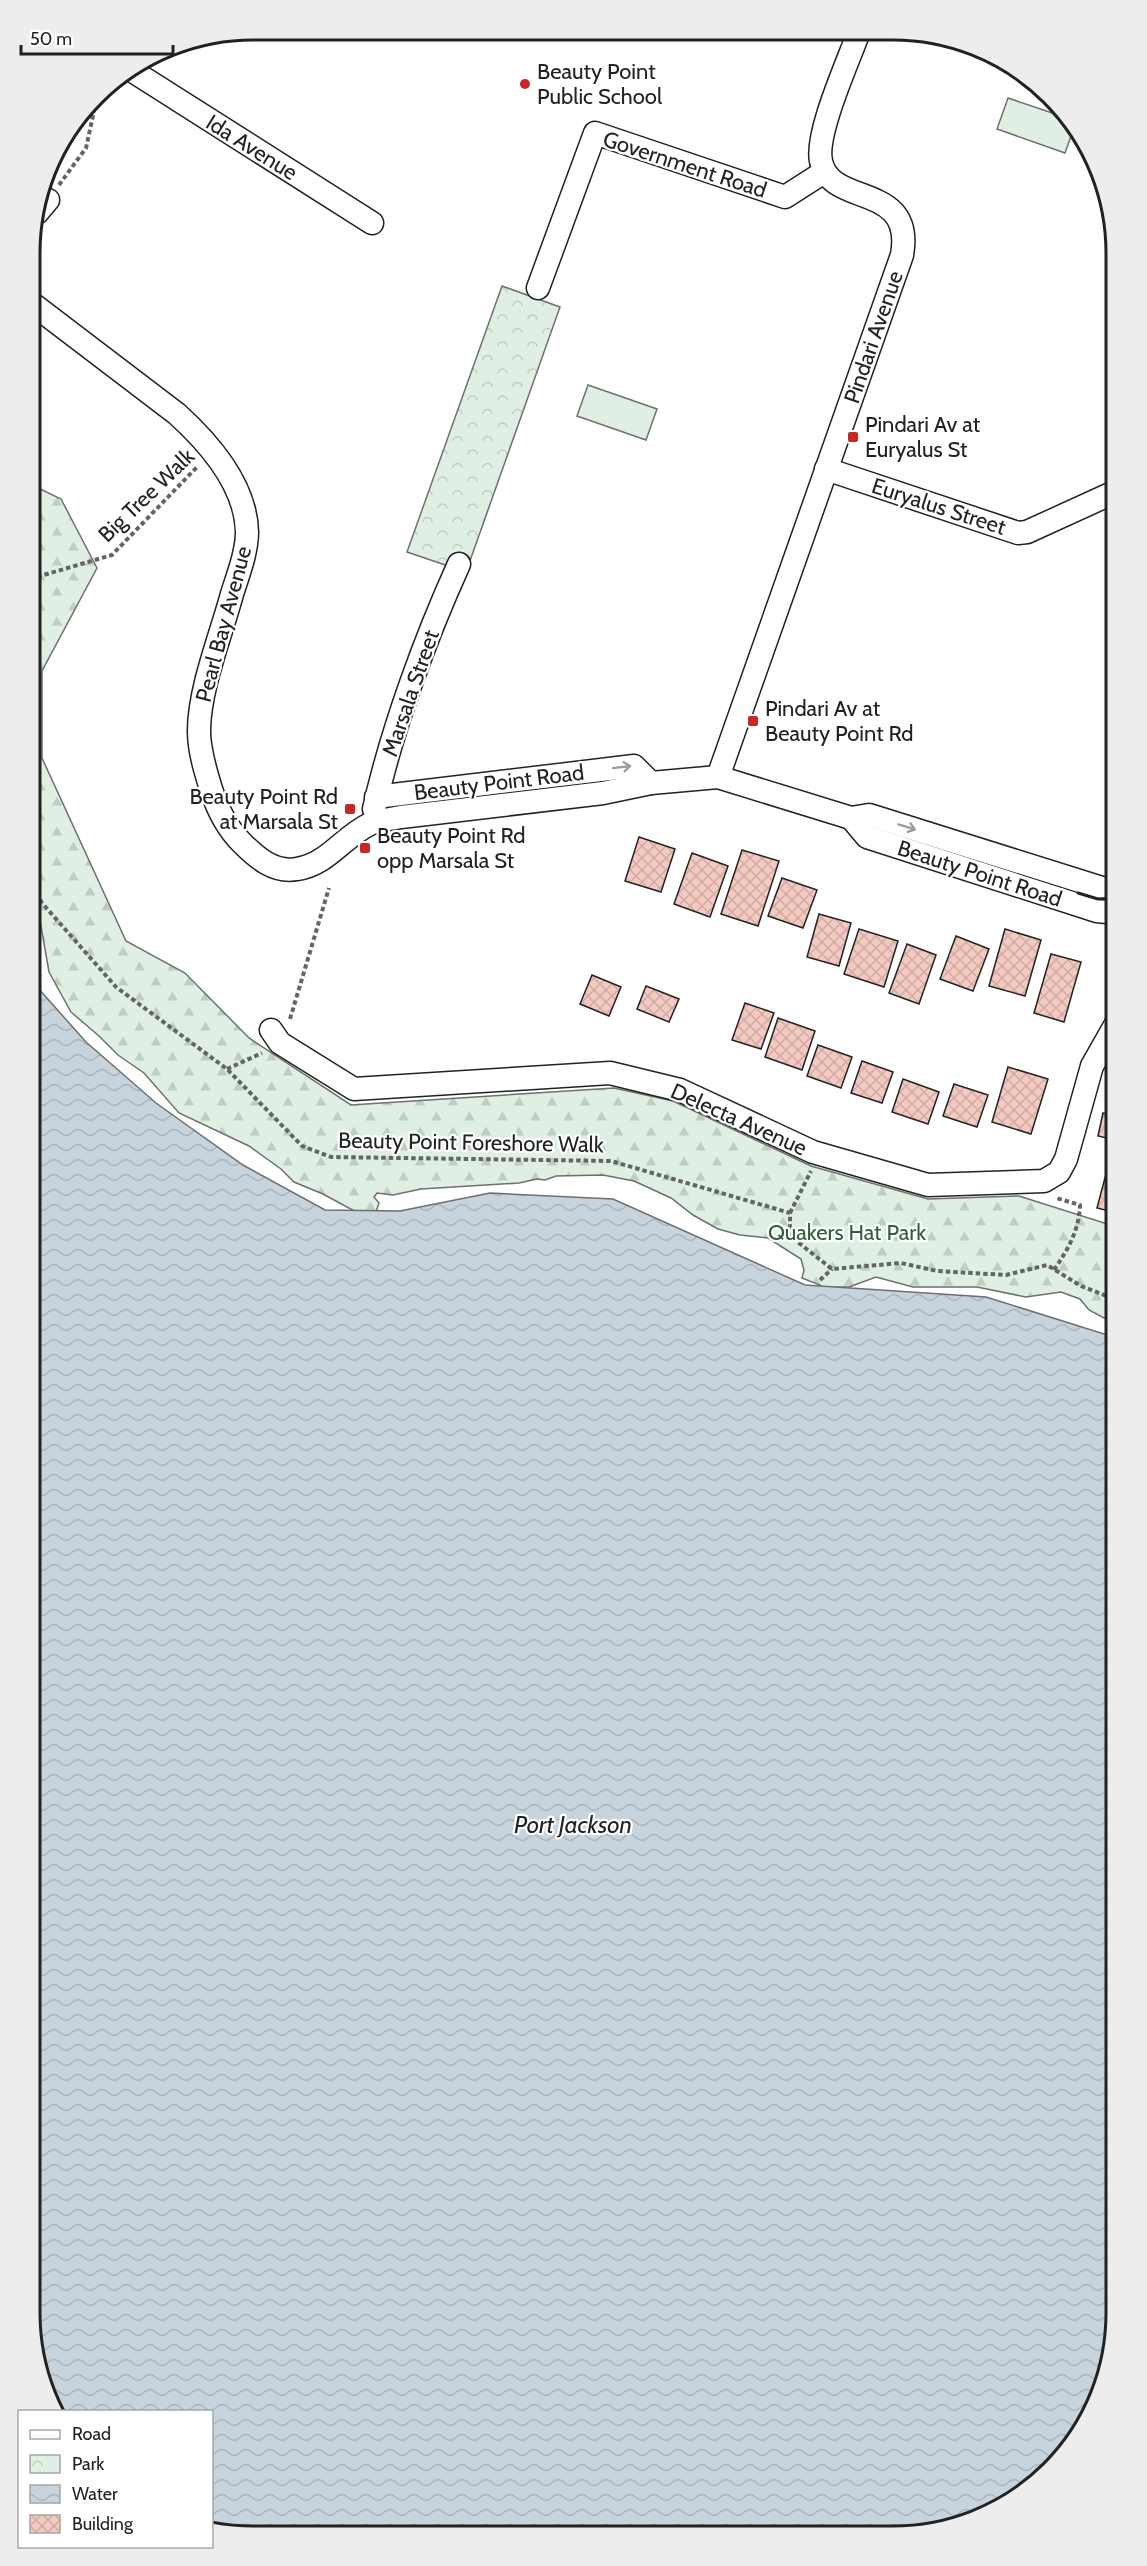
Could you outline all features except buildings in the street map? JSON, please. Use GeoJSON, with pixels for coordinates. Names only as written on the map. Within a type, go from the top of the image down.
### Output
{"type":"FeatureCollection","features":[{"type":"Feature","properties":{"kind":"street"},"geometry":{"type":"LineString","coordinates":[[824,172],[820,160],[820,141],[856,40]]}},
{"type":"Feature","properties":{"kind":"street","name":"Ida Avenue"},"geometry":{"type":"LineString","coordinates":[[138,74],[372,223]]}},
{"type":"Feature","properties":{"kind":"street","name":"Government Road"},"geometry":{"type":"LineString","coordinates":[[538,288],[595,133],[784,197],[824,172]]}},
{"type":"Feature","properties":{"kind":"street","name":"Pindari Avenue"},"geometry":{"type":"LineString","coordinates":[[718,777],[902,255],[904,243],[902,227],[898,220],[880,201],[836,184],[824,172]]}},
{"type":"Feature","properties":{"kind":"street","name":"Pearl Bay Avenue"},"geometry":{"type":"LineString","coordinates":[[40,310],[177,414],[214,451],[243,508],[247,533],[243,559],[200,716],[199,733],[204,767],[215,801],[232,833],[257,859],[278,868],[296,870],[312,865],[370,824]]}},
{"type":"Feature","properties":{"kind":"street","name":"Euryalus Street"},"geometry":{"type":"LineString","coordinates":[[826,469],[1018,532],[1027,532],[1106,497]]}},
{"type":"Feature","properties":{"kind":"street","name":"Marsala Street"},"geometry":{"type":"LineString","coordinates":[[370,824],[376,797],[406,702],[441,604],[459,564]]}},
{"type":"Feature","properties":{"kind":"street","name":"Beauty Point Road"},"geometry":{"type":"LineString","coordinates":[[376,797],[634,766],[651,783]]}},
{"type":"Feature","properties":{"kind":"street","name":"Beauty Point Road"},"geometry":{"type":"LineString","coordinates":[[370,824],[401,817],[603,793],[651,783],[718,777],[851,819],[869,815],[1106,889]]}},
{"type":"Feature","properties":{"kind":"street","name":"Beauty Point Road"},"geometry":{"type":"LineString","coordinates":[[851,819],[867,837],[1097,911],[1106,912]]}},
{"type":"Feature","properties":{"kind":"street","name":"Delecta Avenue"},"geometry":{"type":"LineString","coordinates":[[276,1036],[354,1089],[610,1073],[680,1090],[818,1154],[928,1185],[1044,1181]]}},
{"type":"Feature","properties":{"kind":"street"},"geometry":{"type":"LineString","coordinates":[[1044,1181],[1059,1172],[1066,1159],[1092,1066],[1106,1041]]}},
{"type":"Feature","properties":{"kind":"path"},"geometry":{"type":"LineString","coordinates":[[48,199],[86,148],[94,112]]}},
{"type":"Feature","properties":{"kind":"path","name":"Big Tree Walk"},"geometry":{"type":"LineString","coordinates":[[40,576],[112,555],[214,451]]}},
{"type":"Feature","properties":{"kind":"path"},"geometry":{"type":"LineString","coordinates":[[227,1069],[241,1065],[276,1036],[329,888]]}},
{"type":"Feature","properties":{"kind":"path","name":"Beauty Point Foreshore Walk"},"geometry":{"type":"LineString","coordinates":[[40,899],[116,987],[227,1069],[302,1146],[331,1157],[611,1161],[790,1213]]}},
{"type":"Feature","properties":{"kind":"path"},"geometry":{"type":"LineString","coordinates":[[818,1154],[790,1213],[790,1236],[832,1269]]}},
{"type":"Feature","properties":{"kind":"path"},"geometry":{"type":"LineString","coordinates":[[1044,1181],[1047,1196],[1080,1205],[1076,1233],[1054,1270]]}},
{"type":"Feature","properties":{"kind":"path"},"geometry":{"type":"LineString","coordinates":[[820,1280],[832,1269],[901,1263],[938,1271],[1006,1275],[1047,1265],[1081,1286],[1106,1296]]}},
{"type":"Feature","properties":{"kind":"green space"},"geometry":{"type":"Polygon","coordinates":[[[1008,98],[1055,114],[1071,135],[1065,153],[997,129],[1008,98]]]}},
{"type":"Feature","properties":{"kind":"green space"},"geometry":{"type":"Polygon","coordinates":[[[502,286],[560,307],[466,572],[407,552],[502,286]]]}},
{"type":"Feature","properties":{"kind":"green space"},"geometry":{"type":"Polygon","coordinates":[[[588,385],[657,409],[646,440],[577,416],[588,385]]]}},
{"type":"Feature","properties":{"kind":"green space","name":"Quakers Hat Park"},"geometry":{"type":"Polygon","coordinates":[[[40,489],[61,499],[97,568],[42,671],[42,758],[126,941],[185,973],[249,1038],[351,1105],[614,1088],[673,1101],[811,1166],[928,1199],[1019,1196],[1106,1224],[1106,1319],[1089,1310],[1080,1299],[1061,1292],[1026,1297],[977,1287],[913,1287],[876,1277],[849,1287],[823,1289],[820,1285],[802,1278],[804,1270],[801,1259],[768,1238],[740,1235],[718,1229],[693,1215],[671,1198],[634,1181],[603,1175],[556,1176],[545,1180],[537,1179],[519,1183],[421,1189],[393,1195],[377,1193],[374,1197],[379,1203],[376,1212],[358,1213],[323,1194],[294,1182],[281,1169],[249,1146],[179,1113],[144,1073],[118,1055],[71,1012],[49,972],[40,920],[40,489]]]}},
{"type":"Feature","properties":{"kind":"water","name":"Port Jackson"},"geometry":{"type":"Polygon","coordinates":[[[40,990],[86,1042],[156,1103],[243,1165],[325,1210],[400,1211],[490,1193],[613,1199],[805,1285],[986,1297],[1106,1335],[1106,2326],[1095,2381],[1085,2407],[1071,2431],[1034,2473],[1012,2490],[988,2504],[962,2514],[921,2524],[893,2526],[254,2526],[213,2521],[213,2410],[64,2410],[52,2381],[42,2340],[40,2312],[40,990]]]}},
{"type":"Feature","properties":{"kind":"wall"},"geometry":{"type":"LineString","coordinates":[[1078,893],[1098,899],[1106,899]]}},
{"type":"Feature","properties":{"kind":"place","name":"Beauty Point Public School"},"geometry":{"type":"Point","coordinates":[525,84]}},
{"type":"Feature","properties":{"kind":"place","name":"Pindari Av at Euryalus St"},"geometry":{"type":"Point","coordinates":[853,437]}},
{"type":"Feature","properties":{"kind":"place","name":"Pindari Av at Beauty Point Rd"},"geometry":{"type":"Point","coordinates":[753,721]}},
{"type":"Feature","properties":{"kind":"place","name":"Beauty Point Rd at Marsala St"},"geometry":{"type":"Point","coordinates":[350,809]}},
{"type":"Feature","properties":{"kind":"place","name":"Beauty Point Rd opp Marsala St"},"geometry":{"type":"Point","coordinates":[365,848]}}]}
